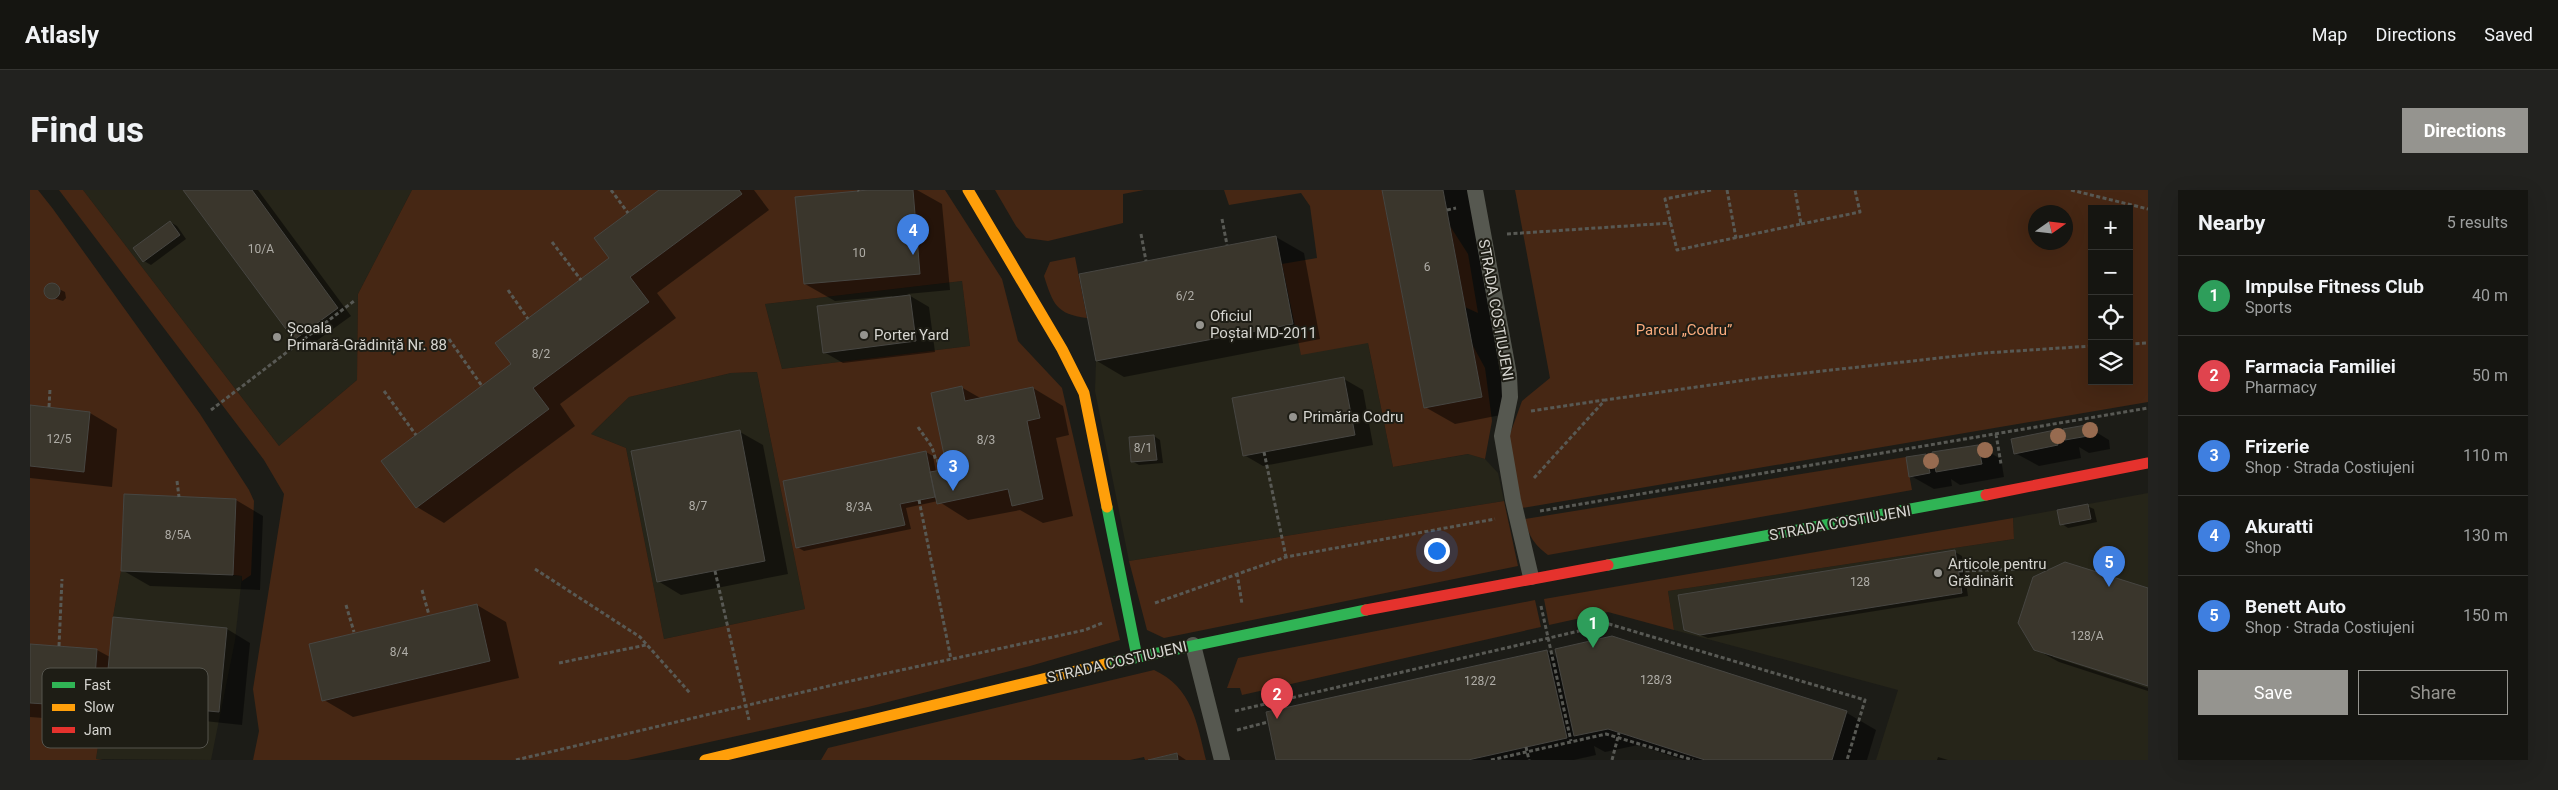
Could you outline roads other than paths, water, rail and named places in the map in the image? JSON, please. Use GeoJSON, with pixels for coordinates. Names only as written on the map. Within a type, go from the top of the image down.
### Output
{"type":"FeatureCollection","features":[{"type":"Feature","properties":{"kind":"street"},"geometry":{"type":"LineString","coordinates":[[968,190],[1057,341],[1084,393],[1137,657]]}},
{"type":"Feature","properties":{"kind":"street","name":"STRADA COSTIUJENI"},"geometry":{"type":"LineString","coordinates":[[706,760],[1194,645],[1531,578],[1933,506],[2148,464]]}},
{"type":"Feature","properties":{"kind":"lane","name":"STRADA COSTIUJENI"},"geometry":{"type":"LineString","coordinates":[[1475,190],[1509,375],[1510,397],[1502,436],[1515,508],[1531,578]]}},
{"type":"Feature","properties":{"kind":"lane"},"geometry":{"type":"LineString","coordinates":[[1194,645],[1222,760]]}},
{"type":"Feature","properties":{"kind":"place","name":"Akuratti"},"geometry":{"type":"Point","coordinates":[913,255]}},
{"type":"Feature","properties":{"kind":"place","name":"Oficiul Poștal MD-2011"},"geometry":{"type":"Point","coordinates":[1200,325]}},
{"type":"Feature","properties":{"kind":"place","name":"Porter Yard"},"geometry":{"type":"Point","coordinates":[864,335]}},
{"type":"Feature","properties":{"kind":"place","name":"Școala Primară-Grădiniță Nr. 88"},"geometry":{"type":"Point","coordinates":[277,337]}},
{"type":"Feature","properties":{"kind":"place","name":"Primăria Codru"},"geometry":{"type":"Point","coordinates":[1293,417]}},
{"type":"Feature","properties":{"kind":"place","name":"Frizerie"},"geometry":{"type":"Point","coordinates":[953,491]}},
{"type":"Feature","properties":{"kind":"place","name":"Articole pentru Grădinărit"},"geometry":{"type":"Point","coordinates":[1938,573]}},
{"type":"Feature","properties":{"kind":"place","name":"Benett Auto"},"geometry":{"type":"Point","coordinates":[2109,587]}},
{"type":"Feature","properties":{"kind":"place","name":"Impulse Fitness Club"},"geometry":{"type":"Point","coordinates":[1593,648]}},
{"type":"Feature","properties":{"kind":"place","name":"Farmacia Familiei"},"geometry":{"type":"Point","coordinates":[1277,719]}},
{"type":"Feature","properties":{"kind":"park label","name":"Parcul „Codru”"},"geometry":{"type":"Point","coordinates":[1684,330]}}]}
